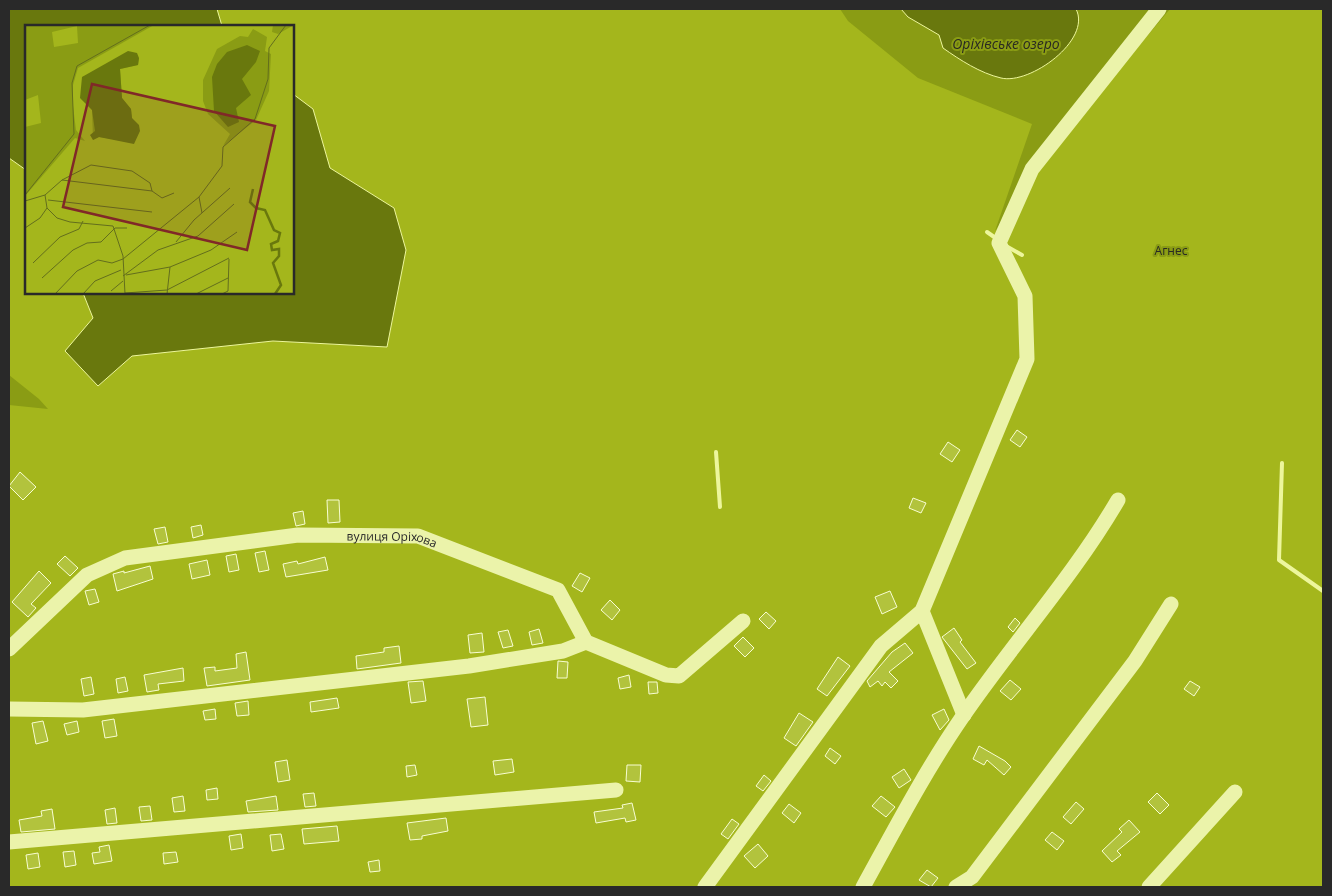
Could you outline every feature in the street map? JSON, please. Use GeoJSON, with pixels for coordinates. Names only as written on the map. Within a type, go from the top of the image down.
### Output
{"type":"FeatureCollection","features":[{"type":"Feature","properties":{"kind":"lane"},"geometry":{"type":"LineString","coordinates":[[705,887],[881,646],[922,611],[1027,358],[1025,296],[999,243],[1005,225],[1032,169],[1159,9]]}},
{"type":"Feature","properties":{"kind":"lane"},"geometry":{"type":"LineString","coordinates":[[863,887],[922,778],[964,715],[1092,543],[1118,500]]}},
{"type":"Feature","properties":{"kind":"lane","name":"вулиця Оріхова"},"geometry":{"type":"LineString","coordinates":[[9,649],[88,575],[125,558],[298,534],[418,536],[558,590],[586,642]]}},
{"type":"Feature","properties":{"kind":"lane"},"geometry":{"type":"LineString","coordinates":[[956,887],[972,877],[1135,662],[1171,604]]}},
{"type":"Feature","properties":{"kind":"lane"},"geometry":{"type":"LineString","coordinates":[[922,611],[964,715]]}},
{"type":"Feature","properties":{"kind":"lane"},"geometry":{"type":"LineString","coordinates":[[9,709],[83,710],[469,666],[563,651],[586,642],[666,675],[679,676],[743,621]]}},
{"type":"Feature","properties":{"kind":"lane"},"geometry":{"type":"LineString","coordinates":[[9,842],[616,790]]}},
{"type":"Feature","properties":{"kind":"lane"},"geometry":{"type":"LineString","coordinates":[[1149,887],[1235,792]]}},
{"type":"Feature","properties":{"kind":"green space","name":"Агнес"},"geometry":{"type":"Polygon","coordinates":[[[217,9],[840,9],[848,21],[918,78],[1032,124],[995,231],[1078,118],[1170,9],[1323,9],[1323,887],[9,887],[9,405],[48,409],[39,399],[9,375],[9,158],[25,169],[25,294],[83,294],[93,318],[98,386],[132,356],[273,341],[387,347],[394,208],[329,168],[313,109],[294,95],[294,25],[222,25],[217,9]]]}},
{"type":"Feature","properties":{"kind":"water"},"geometry":{"type":"Polygon","coordinates":[[[9,9],[217,9],[222,25],[25,25],[25,169],[9,158],[9,9]]]}},
{"type":"Feature","properties":{"kind":"water","name":"Оріхівське озеро"},"geometry":{"type":"Polygon","coordinates":[[[901,9],[1076,9],[1079,21],[1075,34],[1067,46],[1055,58],[1027,75],[1001,78],[978,69],[950,53],[943,48],[939,35],[908,17],[901,9]]]}},
{"type":"Feature","properties":{"kind":"water"},"geometry":{"type":"Polygon","coordinates":[[[294,95],[313,109],[330,168],[394,208],[406,250],[387,347],[273,341],[132,356],[98,386],[65,351],[93,318],[83,294],[294,294],[294,95]]]}},
{"type":"Feature","properties":{"kind":"building"},"geometry":{"type":"Polygon","coordinates":[[[1017,430],[1027,437],[1020,447],[1010,440],[1017,430]]]}},
{"type":"Feature","properties":{"kind":"building"},"geometry":{"type":"Polygon","coordinates":[[[948,442],[960,450],[952,462],[940,454],[948,442]]]}},
{"type":"Feature","properties":{"kind":"building"},"geometry":{"type":"Polygon","coordinates":[[[20,472],[36,487],[23,500],[9,486],[20,472]]]}},
{"type":"Feature","properties":{"kind":"building"},"geometry":{"type":"Polygon","coordinates":[[[913,498],[926,503],[921,513],[909,508],[913,498]]]}},
{"type":"Feature","properties":{"kind":"building"},"geometry":{"type":"Polygon","coordinates":[[[327,500],[339,500],[340,522],[328,523],[327,500]]]}},
{"type":"Feature","properties":{"kind":"building"},"geometry":{"type":"Polygon","coordinates":[[[303,511],[305,524],[296,526],[293,513],[303,511]]]}},
{"type":"Feature","properties":{"kind":"building"},"geometry":{"type":"Polygon","coordinates":[[[201,525],[203,535],[193,538],[191,527],[201,525]]]}},
{"type":"Feature","properties":{"kind":"building"},"geometry":{"type":"Polygon","coordinates":[[[165,527],[168,542],[158,544],[154,529],[165,527]]]}},
{"type":"Feature","properties":{"kind":"building"},"geometry":{"type":"Polygon","coordinates":[[[265,551],[269,570],[259,572],[255,553],[265,551]]]}},
{"type":"Feature","properties":{"kind":"building"},"geometry":{"type":"Polygon","coordinates":[[[236,554],[239,570],[229,572],[226,556],[236,554]]]}},
{"type":"Feature","properties":{"kind":"building"},"geometry":{"type":"Polygon","coordinates":[[[65,556],[78,568],[70,576],[57,564],[65,556]]]}},
{"type":"Feature","properties":{"kind":"building"},"geometry":{"type":"Polygon","coordinates":[[[325,557],[328,570],[286,577],[283,564],[297,561],[298,564],[325,557]]]}},
{"type":"Feature","properties":{"kind":"building"},"geometry":{"type":"Polygon","coordinates":[[[207,560],[210,575],[192,579],[189,564],[207,560]]]}},
{"type":"Feature","properties":{"kind":"building"},"geometry":{"type":"Polygon","coordinates":[[[150,566],[153,579],[117,591],[113,574],[150,566]]]}},
{"type":"Feature","properties":{"kind":"building"},"geometry":{"type":"Polygon","coordinates":[[[39,571],[51,583],[31,604],[36,608],[28,617],[12,602],[39,571]]]}},
{"type":"Feature","properties":{"kind":"building"},"geometry":{"type":"Polygon","coordinates":[[[580,573],[590,578],[582,592],[572,586],[580,573]]]}},
{"type":"Feature","properties":{"kind":"building"},"geometry":{"type":"Polygon","coordinates":[[[95,589],[99,602],[89,605],[85,591],[95,589]]]}},
{"type":"Feature","properties":{"kind":"building"},"geometry":{"type":"Polygon","coordinates":[[[890,591],[897,607],[882,614],[875,597],[890,591]]]}},
{"type":"Feature","properties":{"kind":"building"},"geometry":{"type":"Polygon","coordinates":[[[610,600],[620,610],[612,620],[601,610],[610,600]]]}},
{"type":"Feature","properties":{"kind":"building"},"geometry":{"type":"Polygon","coordinates":[[[766,612],[776,621],[769,629],[759,619],[766,612]]]}},
{"type":"Feature","properties":{"kind":"building"},"geometry":{"type":"Polygon","coordinates":[[[1015,618],[1020,623],[1013,632],[1008,627],[1015,618]]]}},
{"type":"Feature","properties":{"kind":"building"},"geometry":{"type":"Polygon","coordinates":[[[954,628],[962,640],[960,642],[976,663],[967,669],[942,637],[954,628]]]}},
{"type":"Feature","properties":{"kind":"building"},"geometry":{"type":"Polygon","coordinates":[[[539,629],[543,643],[532,645],[529,632],[539,629]]]}},
{"type":"Feature","properties":{"kind":"building"},"geometry":{"type":"Polygon","coordinates":[[[508,630],[513,646],[503,648],[498,632],[508,630]]]}},
{"type":"Feature","properties":{"kind":"building"},"geometry":{"type":"Polygon","coordinates":[[[482,633],[484,652],[470,653],[468,635],[482,633]]]}},
{"type":"Feature","properties":{"kind":"building"},"geometry":{"type":"Polygon","coordinates":[[[743,637],[754,648],[745,657],[734,646],[743,637]]]}},
{"type":"Feature","properties":{"kind":"building"},"geometry":{"type":"Polygon","coordinates":[[[905,643],[913,653],[889,672],[898,681],[891,688],[885,682],[882,686],[878,681],[870,687],[867,681],[892,652],[905,643]]]}},
{"type":"Feature","properties":{"kind":"building"},"geometry":{"type":"Polygon","coordinates":[[[399,646],[401,663],[357,669],[356,656],[384,652],[384,648],[399,646]]]}},
{"type":"Feature","properties":{"kind":"building"},"geometry":{"type":"Polygon","coordinates":[[[246,652],[250,680],[207,686],[204,668],[215,667],[215,671],[237,668],[236,654],[246,652]]]}},
{"type":"Feature","properties":{"kind":"building"},"geometry":{"type":"Polygon","coordinates":[[[838,657],[850,666],[827,696],[817,689],[838,657]]]}},
{"type":"Feature","properties":{"kind":"building"},"geometry":{"type":"Polygon","coordinates":[[[558,661],[568,662],[567,678],[557,678],[558,661]]]}},
{"type":"Feature","properties":{"kind":"building"},"geometry":{"type":"Polygon","coordinates":[[[183,668],[184,681],[158,684],[159,690],[147,692],[144,675],[183,668]]]}},
{"type":"Feature","properties":{"kind":"building"},"geometry":{"type":"Polygon","coordinates":[[[629,675],[631,687],[620,689],[618,678],[629,675]]]}},
{"type":"Feature","properties":{"kind":"building"},"geometry":{"type":"Polygon","coordinates":[[[91,677],[94,694],[84,696],[81,679],[91,677]]]}},
{"type":"Feature","properties":{"kind":"building"},"geometry":{"type":"Polygon","coordinates":[[[125,677],[128,691],[118,693],[116,679],[125,677]]]}},
{"type":"Feature","properties":{"kind":"building"},"geometry":{"type":"Polygon","coordinates":[[[1010,680],[1021,689],[1011,700],[1000,691],[1010,680]]]}},
{"type":"Feature","properties":{"kind":"building"},"geometry":{"type":"Polygon","coordinates":[[[423,681],[426,701],[411,703],[408,682],[423,681]]]}},
{"type":"Feature","properties":{"kind":"building"},"geometry":{"type":"Polygon","coordinates":[[[1190,681],[1200,687],[1194,696],[1184,689],[1190,681]]]}},
{"type":"Feature","properties":{"kind":"building"},"geometry":{"type":"Polygon","coordinates":[[[648,682],[657,682],[658,693],[649,694],[648,682]]]}},
{"type":"Feature","properties":{"kind":"building"},"geometry":{"type":"Polygon","coordinates":[[[485,697],[488,725],[471,727],[467,699],[485,697]]]}},
{"type":"Feature","properties":{"kind":"building"},"geometry":{"type":"Polygon","coordinates":[[[337,698],[339,708],[311,712],[310,702],[337,698]]]}},
{"type":"Feature","properties":{"kind":"building"},"geometry":{"type":"Polygon","coordinates":[[[248,701],[249,715],[237,716],[235,703],[248,701]]]}},
{"type":"Feature","properties":{"kind":"building"},"geometry":{"type":"Polygon","coordinates":[[[215,709],[216,719],[205,720],[203,711],[215,709]]]}},
{"type":"Feature","properties":{"kind":"building"},"geometry":{"type":"Polygon","coordinates":[[[944,709],[949,720],[940,730],[932,715],[944,709]]]}},
{"type":"Feature","properties":{"kind":"building"},"geometry":{"type":"Polygon","coordinates":[[[799,713],[813,722],[796,746],[784,738],[799,713]]]}},
{"type":"Feature","properties":{"kind":"building"},"geometry":{"type":"Polygon","coordinates":[[[114,719],[117,736],[105,738],[102,721],[114,719]]]}},
{"type":"Feature","properties":{"kind":"building"},"geometry":{"type":"Polygon","coordinates":[[[43,721],[48,741],[36,744],[32,723],[43,721]]]}},
{"type":"Feature","properties":{"kind":"building"},"geometry":{"type":"Polygon","coordinates":[[[77,721],[79,732],[67,735],[64,724],[77,721]]]}},
{"type":"Feature","properties":{"kind":"building"},"geometry":{"type":"Polygon","coordinates":[[[979,746],[1005,761],[1011,767],[1004,775],[987,760],[984,765],[973,759],[979,746]]]}},
{"type":"Feature","properties":{"kind":"building"},"geometry":{"type":"Polygon","coordinates":[[[830,748],[841,756],[835,764],[825,756],[830,748]]]}},
{"type":"Feature","properties":{"kind":"building"},"geometry":{"type":"Polygon","coordinates":[[[512,759],[514,772],[495,775],[493,761],[512,759]]]}},
{"type":"Feature","properties":{"kind":"building"},"geometry":{"type":"Polygon","coordinates":[[[287,760],[290,780],[278,782],[275,762],[287,760]]]}},
{"type":"Feature","properties":{"kind":"building"},"geometry":{"type":"Polygon","coordinates":[[[415,765],[417,775],[407,777],[406,766],[415,765]]]}},
{"type":"Feature","properties":{"kind":"building"},"geometry":{"type":"Polygon","coordinates":[[[627,765],[641,765],[640,782],[626,781],[627,765]]]}},
{"type":"Feature","properties":{"kind":"building"},"geometry":{"type":"Polygon","coordinates":[[[904,769],[911,780],[899,788],[892,777],[904,769]]]}},
{"type":"Feature","properties":{"kind":"building"},"geometry":{"type":"Polygon","coordinates":[[[764,775],[771,781],[763,791],[756,786],[764,775]]]}},
{"type":"Feature","properties":{"kind":"building"},"geometry":{"type":"Polygon","coordinates":[[[217,788],[218,799],[207,800],[206,790],[217,788]]]}},
{"type":"Feature","properties":{"kind":"building"},"geometry":{"type":"Polygon","coordinates":[[[314,793],[316,806],[305,807],[303,794],[314,793]]]}},
{"type":"Feature","properties":{"kind":"building"},"geometry":{"type":"Polygon","coordinates":[[[1157,793],[1169,805],[1160,814],[1148,802],[1157,793]]]}},
{"type":"Feature","properties":{"kind":"building"},"geometry":{"type":"Polygon","coordinates":[[[183,796],[185,811],[174,812],[172,798],[183,796]]]}},
{"type":"Feature","properties":{"kind":"building"},"geometry":{"type":"Polygon","coordinates":[[[276,796],[278,810],[248,812],[246,801],[276,796]]]}},
{"type":"Feature","properties":{"kind":"building"},"geometry":{"type":"Polygon","coordinates":[[[881,796],[895,807],[886,817],[872,806],[881,796]]]}},
{"type":"Feature","properties":{"kind":"building"},"geometry":{"type":"Polygon","coordinates":[[[1076,802],[1084,809],[1071,824],[1063,817],[1076,802]]]}},
{"type":"Feature","properties":{"kind":"building"},"geometry":{"type":"Polygon","coordinates":[[[632,803],[636,820],[626,822],[625,818],[596,823],[594,812],[623,808],[622,805],[632,803]]]}},
{"type":"Feature","properties":{"kind":"building"},"geometry":{"type":"Polygon","coordinates":[[[789,804],[801,813],[794,823],[782,813],[789,804]]]}},
{"type":"Feature","properties":{"kind":"building"},"geometry":{"type":"Polygon","coordinates":[[[150,806],[152,820],[141,821],[139,807],[150,806]]]}},
{"type":"Feature","properties":{"kind":"building"},"geometry":{"type":"Polygon","coordinates":[[[115,808],[117,823],[107,824],[105,810],[115,808]]]}},
{"type":"Feature","properties":{"kind":"building"},"geometry":{"type":"Polygon","coordinates":[[[52,809],[55,829],[21,832],[19,820],[42,816],[41,811],[52,809]]]}},
{"type":"Feature","properties":{"kind":"building"},"geometry":{"type":"Polygon","coordinates":[[[446,818],[448,831],[422,836],[422,839],[410,840],[407,823],[446,818]]]}},
{"type":"Feature","properties":{"kind":"building"},"geometry":{"type":"Polygon","coordinates":[[[732,819],[739,824],[728,839],[721,834],[732,819]]]}},
{"type":"Feature","properties":{"kind":"building"},"geometry":{"type":"Polygon","coordinates":[[[1129,820],[1140,832],[1117,851],[1121,855],[1112,862],[1102,851],[1122,832],[1119,829],[1129,820]]]}},
{"type":"Feature","properties":{"kind":"building"},"geometry":{"type":"Polygon","coordinates":[[[337,826],[339,841],[304,844],[302,829],[337,826]]]}},
{"type":"Feature","properties":{"kind":"building"},"geometry":{"type":"Polygon","coordinates":[[[1052,832],[1064,841],[1057,850],[1045,840],[1052,832]]]}},
{"type":"Feature","properties":{"kind":"building"},"geometry":{"type":"Polygon","coordinates":[[[241,834],[243,848],[231,850],[229,836],[241,834]]]}},
{"type":"Feature","properties":{"kind":"building"},"geometry":{"type":"Polygon","coordinates":[[[281,834],[284,849],[272,851],[270,835],[281,834]]]}},
{"type":"Feature","properties":{"kind":"building"},"geometry":{"type":"Polygon","coordinates":[[[758,844],[768,856],[755,868],[744,856],[758,844]]]}},
{"type":"Feature","properties":{"kind":"building"},"geometry":{"type":"Polygon","coordinates":[[[109,845],[112,861],[94,864],[92,853],[100,852],[99,847],[109,845]]]}},
{"type":"Feature","properties":{"kind":"building"},"geometry":{"type":"Polygon","coordinates":[[[74,851],[76,865],[65,867],[63,852],[74,851]]]}},
{"type":"Feature","properties":{"kind":"building"},"geometry":{"type":"Polygon","coordinates":[[[176,852],[178,862],[164,864],[163,853],[176,852]]]}},
{"type":"Feature","properties":{"kind":"building"},"geometry":{"type":"Polygon","coordinates":[[[38,853],[40,867],[28,869],[26,855],[38,853]]]}},
{"type":"Feature","properties":{"kind":"building"},"geometry":{"type":"Polygon","coordinates":[[[379,860],[380,871],[370,872],[368,862],[379,860]]]}},
{"type":"Feature","properties":{"kind":"building"},"geometry":{"type":"Polygon","coordinates":[[[927,870],[938,878],[931,887],[919,880],[927,870]]]}},
{"type":"Feature","properties":{"kind":"waterway"},"geometry":{"type":"LineString","coordinates":[[987,232],[997,239]]}},
{"type":"Feature","properties":{"kind":"waterway"},"geometry":{"type":"LineString","coordinates":[[1006,246],[1022,255]]}},
{"type":"Feature","properties":{"kind":"waterway"},"geometry":{"type":"LineString","coordinates":[[716,452],[720,507]]}},
{"type":"Feature","properties":{"kind":"waterway"},"geometry":{"type":"LineString","coordinates":[[1282,463],[1279,560],[1323,591]]}}]}
